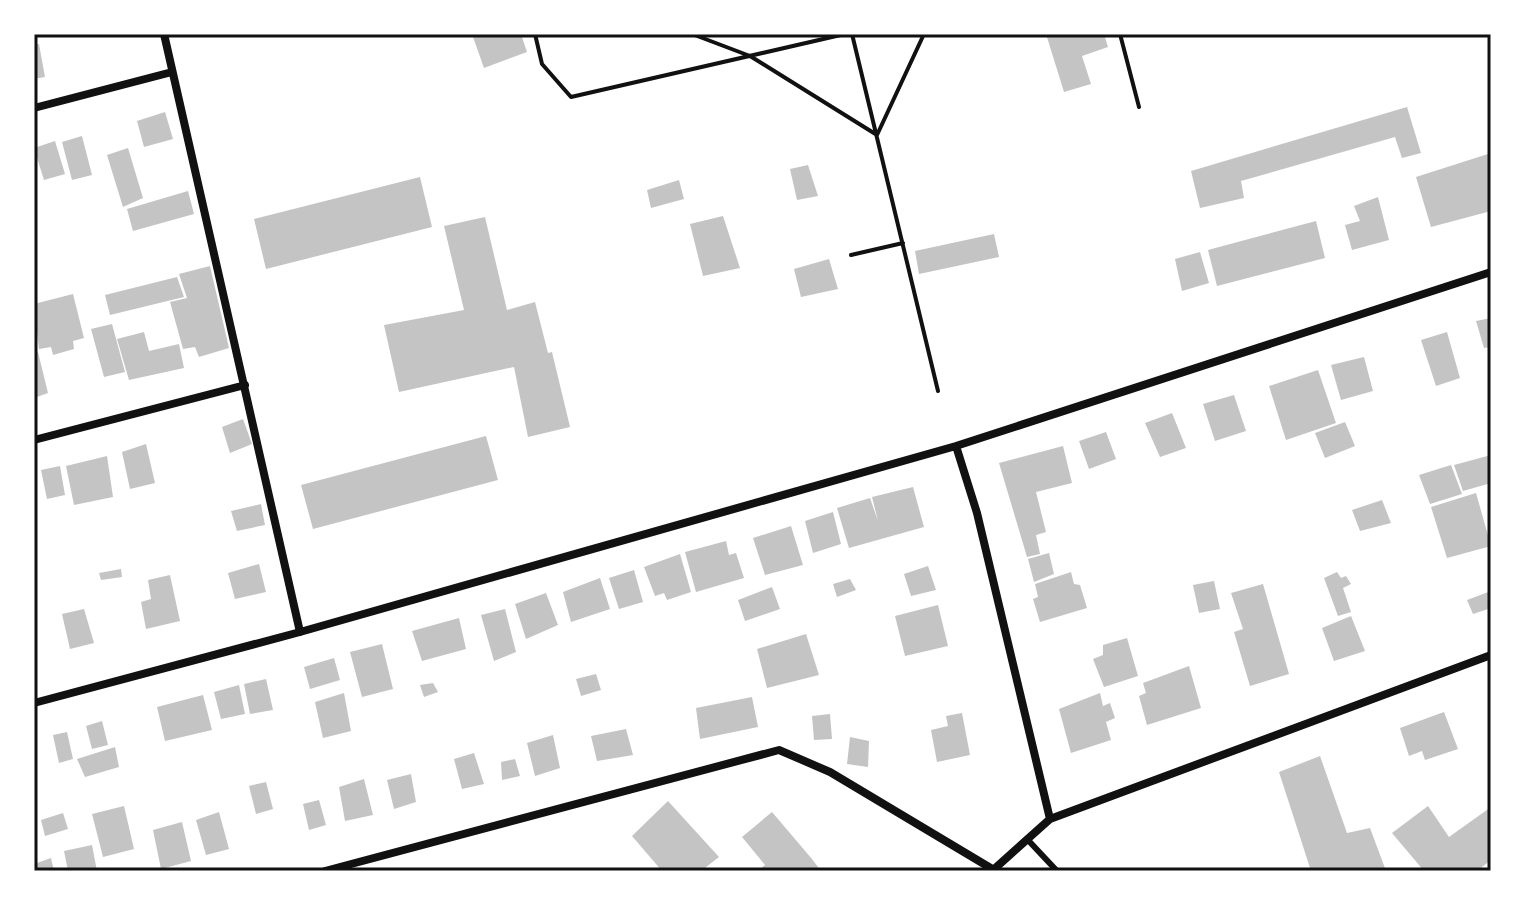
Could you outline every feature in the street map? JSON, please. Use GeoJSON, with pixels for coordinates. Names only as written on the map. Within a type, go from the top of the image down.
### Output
{"type":"FeatureCollection","features":[{"type":"Feature","properties":{"kind":"street"},"geometry":{"type":"LineString","coordinates":[[164,34],[300,632]]}},
{"type":"Feature","properties":{"kind":"street"},"geometry":{"type":"LineString","coordinates":[[34,108],[172,72]]}},
{"type":"Feature","properties":{"kind":"street"},"geometry":{"type":"LineString","coordinates":[[34,703],[300,632],[956,446],[1491,272]]}},
{"type":"Feature","properties":{"kind":"street"},"geometry":{"type":"LineString","coordinates":[[34,440],[245,385]]}},
{"type":"Feature","properties":{"kind":"street"},"geometry":{"type":"LineString","coordinates":[[956,446],[977,513],[1050,819]]}},
{"type":"Feature","properties":{"kind":"street"},"geometry":{"type":"LineString","coordinates":[[325,871],[779,750],[830,772],[993,870],[1050,819],[1491,655]]}},
{"type":"Feature","properties":{"kind":"lane"},"geometry":{"type":"LineString","coordinates":[[1027,839],[1057,871]]}},
{"type":"Feature","properties":{"kind":"path"},"geometry":{"type":"LineString","coordinates":[[535,34],[542,64],[571,97],[845,34]]}},
{"type":"Feature","properties":{"kind":"path"},"geometry":{"type":"LineString","coordinates":[[692,34],[750,56],[877,135]]}},
{"type":"Feature","properties":{"kind":"path"},"geometry":{"type":"LineString","coordinates":[[852,34],[938,391]]}},
{"type":"Feature","properties":{"kind":"path"},"geometry":{"type":"LineString","coordinates":[[877,135],[924,34]]}},
{"type":"Feature","properties":{"kind":"path"},"geometry":{"type":"LineString","coordinates":[[1120,34],[1139,107]]}},
{"type":"Feature","properties":{"kind":"path"},"geometry":{"type":"LineString","coordinates":[[851,255],[903,243]]}},
{"type":"Feature","properties":{"kind":"building"},"geometry":{"type":"Polygon","coordinates":[[[472,34],[521,34],[527,52],[484,68],[472,34]]]}},
{"type":"Feature","properties":{"kind":"building"},"geometry":{"type":"Polygon","coordinates":[[[1046,34],[1104,34],[1108,47],[1082,56],[1091,84],[1064,92],[1046,34]]]}},
{"type":"Feature","properties":{"kind":"building"},"geometry":{"type":"Polygon","coordinates":[[[39,44],[45,77],[34,79],[34,45],[39,44]]]}},
{"type":"Feature","properties":{"kind":"building"},"geometry":{"type":"Polygon","coordinates":[[[1407,107],[1421,153],[1402,158],[1395,137],[1241,181],[1244,198],[1200,208],[1191,171],[1407,107]]]}},
{"type":"Feature","properties":{"kind":"building"},"geometry":{"type":"Polygon","coordinates":[[[165,112],[173,139],[144,147],[137,121],[165,112]]]}},
{"type":"Feature","properties":{"kind":"building"},"geometry":{"type":"Polygon","coordinates":[[[82,136],[92,175],[72,180],[62,142],[82,136]]]}},
{"type":"Feature","properties":{"kind":"building"},"geometry":{"type":"Polygon","coordinates":[[[55,141],[65,174],[44,180],[34,148],[55,141]]]}},
{"type":"Feature","properties":{"kind":"building"},"geometry":{"type":"Polygon","coordinates":[[[128,148],[143,198],[123,207],[107,155],[128,148]]]}},
{"type":"Feature","properties":{"kind":"building"},"geometry":{"type":"Polygon","coordinates":[[[1491,153],[1491,211],[1431,227],[1416,177],[1491,153]]]}},
{"type":"Feature","properties":{"kind":"building"},"geometry":{"type":"Polygon","coordinates":[[[808,165],[818,196],[797,200],[790,169],[808,165]]]}},
{"type":"Feature","properties":{"kind":"building"},"geometry":{"type":"Polygon","coordinates":[[[420,177],[432,227],[266,269],[254,219],[420,177]]]}},
{"type":"Feature","properties":{"kind":"building"},"geometry":{"type":"Polygon","coordinates":[[[679,180],[684,199],[651,208],[647,190],[679,180]]]}},
{"type":"Feature","properties":{"kind":"building"},"geometry":{"type":"Polygon","coordinates":[[[188,191],[194,214],[133,231],[127,209],[188,191]]]}},
{"type":"Feature","properties":{"kind":"building"},"geometry":{"type":"Polygon","coordinates":[[[1378,197],[1389,240],[1352,250],[1345,225],[1360,221],[1354,206],[1378,197]]]}},
{"type":"Feature","properties":{"kind":"building"},"geometry":{"type":"Polygon","coordinates":[[[723,216],[740,268],[703,276],[690,224],[723,216]]]}},
{"type":"Feature","properties":{"kind":"building"},"geometry":{"type":"Polygon","coordinates":[[[485,217],[507,310],[535,302],[548,353],[552,352],[570,427],[528,437],[514,367],[399,392],[384,325],[464,310],[444,226],[485,217]]]}},
{"type":"Feature","properties":{"kind":"building"},"geometry":{"type":"Polygon","coordinates":[[[1316,221],[1325,258],[1217,286],[1208,250],[1316,221]]]}},
{"type":"Feature","properties":{"kind":"building"},"geometry":{"type":"Polygon","coordinates":[[[994,234],[999,257],[919,274],[915,251],[994,234]]]}},
{"type":"Feature","properties":{"kind":"building"},"geometry":{"type":"Polygon","coordinates":[[[1200,252],[1209,283],[1182,291],[1175,259],[1200,252]]]}},
{"type":"Feature","properties":{"kind":"building"},"geometry":{"type":"Polygon","coordinates":[[[829,259],[838,289],[801,297],[794,269],[829,259]]]}},
{"type":"Feature","properties":{"kind":"building"},"geometry":{"type":"Polygon","coordinates":[[[210,266],[229,348],[199,357],[195,347],[183,349],[170,302],[187,298],[179,274],[210,266]]]}},
{"type":"Feature","properties":{"kind":"building"},"geometry":{"type":"Polygon","coordinates":[[[177,277],[184,297],[110,315],[105,295],[177,277]]]}},
{"type":"Feature","properties":{"kind":"building"},"geometry":{"type":"Polygon","coordinates":[[[73,294],[84,338],[73,341],[74,349],[53,355],[51,347],[39,349],[34,304],[73,294]]]}},
{"type":"Feature","properties":{"kind":"building"},"geometry":{"type":"Polygon","coordinates":[[[1491,318],[1491,347],[1484,348],[1476,321],[1491,318]]]}},
{"type":"Feature","properties":{"kind":"building"},"geometry":{"type":"Polygon","coordinates":[[[112,324],[125,372],[104,377],[91,329],[112,324]]]}},
{"type":"Feature","properties":{"kind":"building"},"geometry":{"type":"Polygon","coordinates":[[[144,332],[149,351],[179,344],[184,368],[129,380],[117,339],[144,332]]]}},
{"type":"Feature","properties":{"kind":"building"},"geometry":{"type":"Polygon","coordinates":[[[1447,332],[1460,378],[1436,386],[1421,340],[1447,332]]]}},
{"type":"Feature","properties":{"kind":"building"},"geometry":{"type":"Polygon","coordinates":[[[38,352],[48,393],[34,398],[34,353],[38,352]]]}},
{"type":"Feature","properties":{"kind":"building"},"geometry":{"type":"Polygon","coordinates":[[[1364,357],[1373,391],[1341,400],[1331,365],[1364,357]]]}},
{"type":"Feature","properties":{"kind":"building"},"geometry":{"type":"Polygon","coordinates":[[[1318,370],[1336,423],[1286,440],[1269,386],[1318,370]]]}},
{"type":"Feature","properties":{"kind":"building"},"geometry":{"type":"Polygon","coordinates":[[[1234,395],[1246,431],[1215,441],[1203,404],[1234,395]]]}},
{"type":"Feature","properties":{"kind":"building"},"geometry":{"type":"Polygon","coordinates":[[[1172,413],[1186,448],[1160,457],[1145,423],[1172,413]]]}},
{"type":"Feature","properties":{"kind":"building"},"geometry":{"type":"Polygon","coordinates":[[[243,419],[252,444],[230,453],[222,427],[243,419]]]}},
{"type":"Feature","properties":{"kind":"building"},"geometry":{"type":"Polygon","coordinates":[[[1345,422],[1355,446],[1325,458],[1315,433],[1345,422]]]}},
{"type":"Feature","properties":{"kind":"building"},"geometry":{"type":"Polygon","coordinates":[[[1106,432],[1116,459],[1089,469],[1079,441],[1106,432]]]}},
{"type":"Feature","properties":{"kind":"building"},"geometry":{"type":"Polygon","coordinates":[[[486,436],[498,480],[313,529],[301,485],[486,436]]]}},
{"type":"Feature","properties":{"kind":"building"},"geometry":{"type":"Polygon","coordinates":[[[146,444],[155,483],[130,489],[122,452],[146,444]]]}},
{"type":"Feature","properties":{"kind":"building"},"geometry":{"type":"Polygon","coordinates":[[[1063,446],[1072,483],[1036,492],[1046,532],[1036,535],[1040,554],[1027,557],[999,463],[1063,446]]]}},
{"type":"Feature","properties":{"kind":"building"},"geometry":{"type":"Polygon","coordinates":[[[1491,455],[1491,483],[1463,491],[1454,465],[1491,455]]]}},
{"type":"Feature","properties":{"kind":"building"},"geometry":{"type":"Polygon","coordinates":[[[107,456],[113,497],[74,505],[66,466],[107,456]]]}},
{"type":"Feature","properties":{"kind":"building"},"geometry":{"type":"Polygon","coordinates":[[[1451,465],[1462,494],[1430,504],[1419,475],[1451,465]]]}},
{"type":"Feature","properties":{"kind":"building"},"geometry":{"type":"Polygon","coordinates":[[[60,466],[65,495],[47,499],[41,470],[60,466]]]}},
{"type":"Feature","properties":{"kind":"building"},"geometry":{"type":"Polygon","coordinates":[[[913,487],[924,527],[849,548],[837,508],[870,498],[878,521],[872,497],[913,487]]]}},
{"type":"Feature","properties":{"kind":"building"},"geometry":{"type":"Polygon","coordinates":[[[1476,493],[1491,546],[1447,558],[1431,507],[1476,493]]]}},
{"type":"Feature","properties":{"kind":"building"},"geometry":{"type":"Polygon","coordinates":[[[1382,500],[1391,523],[1360,531],[1352,510],[1382,500]]]}},
{"type":"Feature","properties":{"kind":"building"},"geometry":{"type":"Polygon","coordinates":[[[261,504],[265,525],[237,531],[231,511],[261,504]]]}},
{"type":"Feature","properties":{"kind":"building"},"geometry":{"type":"Polygon","coordinates":[[[833,512],[841,544],[813,553],[805,521],[833,512]]]}},
{"type":"Feature","properties":{"kind":"building"},"geometry":{"type":"Polygon","coordinates":[[[791,526],[803,565],[765,575],[753,538],[791,526]]]}},
{"type":"Feature","properties":{"kind":"building"},"geometry":{"type":"Polygon","coordinates":[[[726,541],[729,555],[736,553],[744,578],[696,592],[685,552],[726,541]]]}},
{"type":"Feature","properties":{"kind":"building"},"geometry":{"type":"Polygon","coordinates":[[[1049,553],[1054,574],[1034,582],[1028,559],[1049,553]]]}},
{"type":"Feature","properties":{"kind":"building"},"geometry":{"type":"Polygon","coordinates":[[[680,554],[691,592],[667,600],[664,593],[655,596],[644,567],[680,554]]]}},
{"type":"Feature","properties":{"kind":"building"},"geometry":{"type":"Polygon","coordinates":[[[259,564],[266,592],[235,599],[228,573],[259,564]]]}},
{"type":"Feature","properties":{"kind":"building"},"geometry":{"type":"Polygon","coordinates":[[[928,566],[936,590],[911,596],[904,574],[928,566]]]}},
{"type":"Feature","properties":{"kind":"building"},"geometry":{"type":"Polygon","coordinates":[[[121,569],[122,577],[101,580],[99,573],[121,569]]]}},
{"type":"Feature","properties":{"kind":"building"},"geometry":{"type":"Polygon","coordinates":[[[634,570],[643,602],[619,609],[609,578],[634,570]]]}},
{"type":"Feature","properties":{"kind":"building"},"geometry":{"type":"Polygon","coordinates":[[[1071,572],[1074,584],[1080,585],[1087,608],[1040,622],[1033,599],[1038,597],[1035,584],[1071,572]]]}},
{"type":"Feature","properties":{"kind":"building"},"geometry":{"type":"Polygon","coordinates":[[[1337,572],[1341,578],[1346,576],[1351,584],[1343,588],[1351,612],[1338,616],[1324,578],[1337,572]]]}},
{"type":"Feature","properties":{"kind":"building"},"geometry":{"type":"Polygon","coordinates":[[[170,575],[180,621],[146,629],[141,602],[151,599],[148,580],[170,575]]]}},
{"type":"Feature","properties":{"kind":"building"},"geometry":{"type":"Polygon","coordinates":[[[600,578],[610,609],[571,622],[563,592],[600,578]]]}},
{"type":"Feature","properties":{"kind":"building"},"geometry":{"type":"Polygon","coordinates":[[[850,579],[856,590],[837,597],[833,584],[850,579]]]}},
{"type":"Feature","properties":{"kind":"building"},"geometry":{"type":"Polygon","coordinates":[[[1214,581],[1220,609],[1199,613],[1193,585],[1214,581]]]}},
{"type":"Feature","properties":{"kind":"building"},"geometry":{"type":"Polygon","coordinates":[[[1263,584],[1289,674],[1250,686],[1234,632],[1243,629],[1231,593],[1263,584]]]}},
{"type":"Feature","properties":{"kind":"building"},"geometry":{"type":"Polygon","coordinates":[[[772,587],[780,609],[745,621],[738,600],[772,587]]]}},
{"type":"Feature","properties":{"kind":"building"},"geometry":{"type":"Polygon","coordinates":[[[1491,591],[1491,608],[1473,614],[1467,600],[1491,591]]]}},
{"type":"Feature","properties":{"kind":"building"},"geometry":{"type":"Polygon","coordinates":[[[546,593],[558,625],[526,639],[515,604],[546,593]]]}},
{"type":"Feature","properties":{"kind":"building"},"geometry":{"type":"Polygon","coordinates":[[[938,605],[948,646],[905,656],[895,616],[938,605]]]}},
{"type":"Feature","properties":{"kind":"building"},"geometry":{"type":"Polygon","coordinates":[[[84,609],[94,643],[70,649],[62,614],[84,609]]]}},
{"type":"Feature","properties":{"kind":"building"},"geometry":{"type":"Polygon","coordinates":[[[505,609],[516,652],[494,661],[481,615],[505,609]]]}},
{"type":"Feature","properties":{"kind":"building"},"geometry":{"type":"Polygon","coordinates":[[[1351,616],[1365,651],[1334,661],[1322,628],[1351,616]]]}},
{"type":"Feature","properties":{"kind":"building"},"geometry":{"type":"Polygon","coordinates":[[[459,618],[466,649],[422,661],[412,631],[459,618]]]}},
{"type":"Feature","properties":{"kind":"building"},"geometry":{"type":"Polygon","coordinates":[[[806,634],[819,675],[767,688],[757,649],[806,634]]]}},
{"type":"Feature","properties":{"kind":"building"},"geometry":{"type":"Polygon","coordinates":[[[1127,638],[1138,676],[1104,687],[1093,659],[1103,655],[1103,645],[1127,638]]]}},
{"type":"Feature","properties":{"kind":"building"},"geometry":{"type":"Polygon","coordinates":[[[382,644],[393,689],[362,697],[350,652],[382,644]]]}},
{"type":"Feature","properties":{"kind":"building"},"geometry":{"type":"Polygon","coordinates":[[[334,658],[340,680],[310,689],[304,667],[334,658]]]}},
{"type":"Feature","properties":{"kind":"building"},"geometry":{"type":"Polygon","coordinates":[[[1189,666],[1201,708],[1147,725],[1139,696],[1146,693],[1143,683],[1189,666]]]}},
{"type":"Feature","properties":{"kind":"building"},"geometry":{"type":"Polygon","coordinates":[[[596,674],[601,690],[581,696],[576,679],[596,674]]]}},
{"type":"Feature","properties":{"kind":"building"},"geometry":{"type":"Polygon","coordinates":[[[266,679],[273,710],[250,714],[244,684],[266,679]]]}},
{"type":"Feature","properties":{"kind":"building"},"geometry":{"type":"Polygon","coordinates":[[[433,683],[438,692],[424,697],[420,685],[433,683]]]}},
{"type":"Feature","properties":{"kind":"building"},"geometry":{"type":"Polygon","coordinates":[[[239,685],[245,714],[221,719],[214,692],[239,685]]]}},
{"type":"Feature","properties":{"kind":"building"},"geometry":{"type":"Polygon","coordinates":[[[344,693],[351,731],[323,738],[315,702],[344,693]]]}},
{"type":"Feature","properties":{"kind":"building"},"geometry":{"type":"Polygon","coordinates":[[[1100,693],[1103,706],[1110,703],[1115,718],[1106,722],[1111,740],[1071,753],[1059,709],[1100,693]]]}},
{"type":"Feature","properties":{"kind":"building"},"geometry":{"type":"Polygon","coordinates":[[[203,695],[212,730],[165,741],[157,707],[203,695]]]}},
{"type":"Feature","properties":{"kind":"building"},"geometry":{"type":"Polygon","coordinates":[[[752,697],[758,727],[700,739],[696,708],[752,697]]]}},
{"type":"Feature","properties":{"kind":"building"},"geometry":{"type":"Polygon","coordinates":[[[1444,712],[1458,749],[1425,760],[1422,751],[1409,756],[1400,728],[1444,712]]]}},
{"type":"Feature","properties":{"kind":"building"},"geometry":{"type":"Polygon","coordinates":[[[962,713],[970,755],[937,762],[931,730],[948,726],[946,716],[962,713]]]}},
{"type":"Feature","properties":{"kind":"building"},"geometry":{"type":"Polygon","coordinates":[[[830,714],[832,739],[814,740],[812,716],[830,714]]]}},
{"type":"Feature","properties":{"kind":"building"},"geometry":{"type":"Polygon","coordinates":[[[102,721],[108,745],[92,749],[86,726],[102,721]]]}},
{"type":"Feature","properties":{"kind":"building"},"geometry":{"type":"Polygon","coordinates":[[[626,729],[633,755],[597,761],[591,736],[626,729]]]}},
{"type":"Feature","properties":{"kind":"building"},"geometry":{"type":"Polygon","coordinates":[[[67,732],[73,759],[59,763],[53,735],[67,732]]]}},
{"type":"Feature","properties":{"kind":"building"},"geometry":{"type":"Polygon","coordinates":[[[553,735],[560,768],[535,776],[527,743],[553,735]]]}},
{"type":"Feature","properties":{"kind":"building"},"geometry":{"type":"Polygon","coordinates":[[[850,737],[869,741],[868,767],[847,764],[850,737]]]}},
{"type":"Feature","properties":{"kind":"building"},"geometry":{"type":"Polygon","coordinates":[[[115,747],[119,767],[85,777],[77,759],[115,747]]]}},
{"type":"Feature","properties":{"kind":"building"},"geometry":{"type":"Polygon","coordinates":[[[474,753],[484,784],[462,789],[454,759],[474,753]]]}},
{"type":"Feature","properties":{"kind":"building"},"geometry":{"type":"Polygon","coordinates":[[[1320,756],[1347,833],[1370,828],[1386,871],[1311,871],[1279,772],[1320,756]]]}},
{"type":"Feature","properties":{"kind":"building"},"geometry":{"type":"Polygon","coordinates":[[[515,759],[520,776],[502,780],[501,762],[515,759]]]}},
{"type":"Feature","properties":{"kind":"building"},"geometry":{"type":"Polygon","coordinates":[[[411,774],[416,802],[394,809],[387,780],[411,774]]]}},
{"type":"Feature","properties":{"kind":"building"},"geometry":{"type":"Polygon","coordinates":[[[364,779],[373,815],[345,821],[339,787],[364,779]]]}},
{"type":"Feature","properties":{"kind":"building"},"geometry":{"type":"Polygon","coordinates":[[[266,782],[273,809],[256,814],[249,786],[266,782]]]}},
{"type":"Feature","properties":{"kind":"building"},"geometry":{"type":"Polygon","coordinates":[[[319,800],[326,825],[309,830],[303,804],[319,800]]]}},
{"type":"Feature","properties":{"kind":"building"},"geometry":{"type":"Polygon","coordinates":[[[668,801],[719,857],[701,871],[662,871],[632,836],[668,801]]]}},
{"type":"Feature","properties":{"kind":"building"},"geometry":{"type":"Polygon","coordinates":[[[124,806],[134,849],[103,857],[92,814],[124,806]]]}},
{"type":"Feature","properties":{"kind":"building"},"geometry":{"type":"Polygon","coordinates":[[[1428,806],[1449,837],[1491,807],[1491,860],[1477,871],[1424,871],[1392,833],[1428,806]]]}},
{"type":"Feature","properties":{"kind":"building"},"geometry":{"type":"Polygon","coordinates":[[[219,812],[229,849],[206,855],[196,820],[219,812]]]}},
{"type":"Feature","properties":{"kind":"building"},"geometry":{"type":"Polygon","coordinates":[[[772,812],[821,871],[758,871],[765,865],[742,837],[772,812]]]}},
{"type":"Feature","properties":{"kind":"building"},"geometry":{"type":"Polygon","coordinates":[[[63,813],[68,829],[45,836],[41,820],[63,813]]]}},
{"type":"Feature","properties":{"kind":"building"},"geometry":{"type":"Polygon","coordinates":[[[182,822],[191,861],[161,869],[153,830],[182,822]]]}},
{"type":"Feature","properties":{"kind":"building"},"geometry":{"type":"Polygon","coordinates":[[[92,845],[97,871],[68,871],[64,851],[92,845]]]}},
{"type":"Feature","properties":{"kind":"building"},"geometry":{"type":"Polygon","coordinates":[[[51,858],[54,871],[34,871],[34,864],[51,858]]]}}]}
